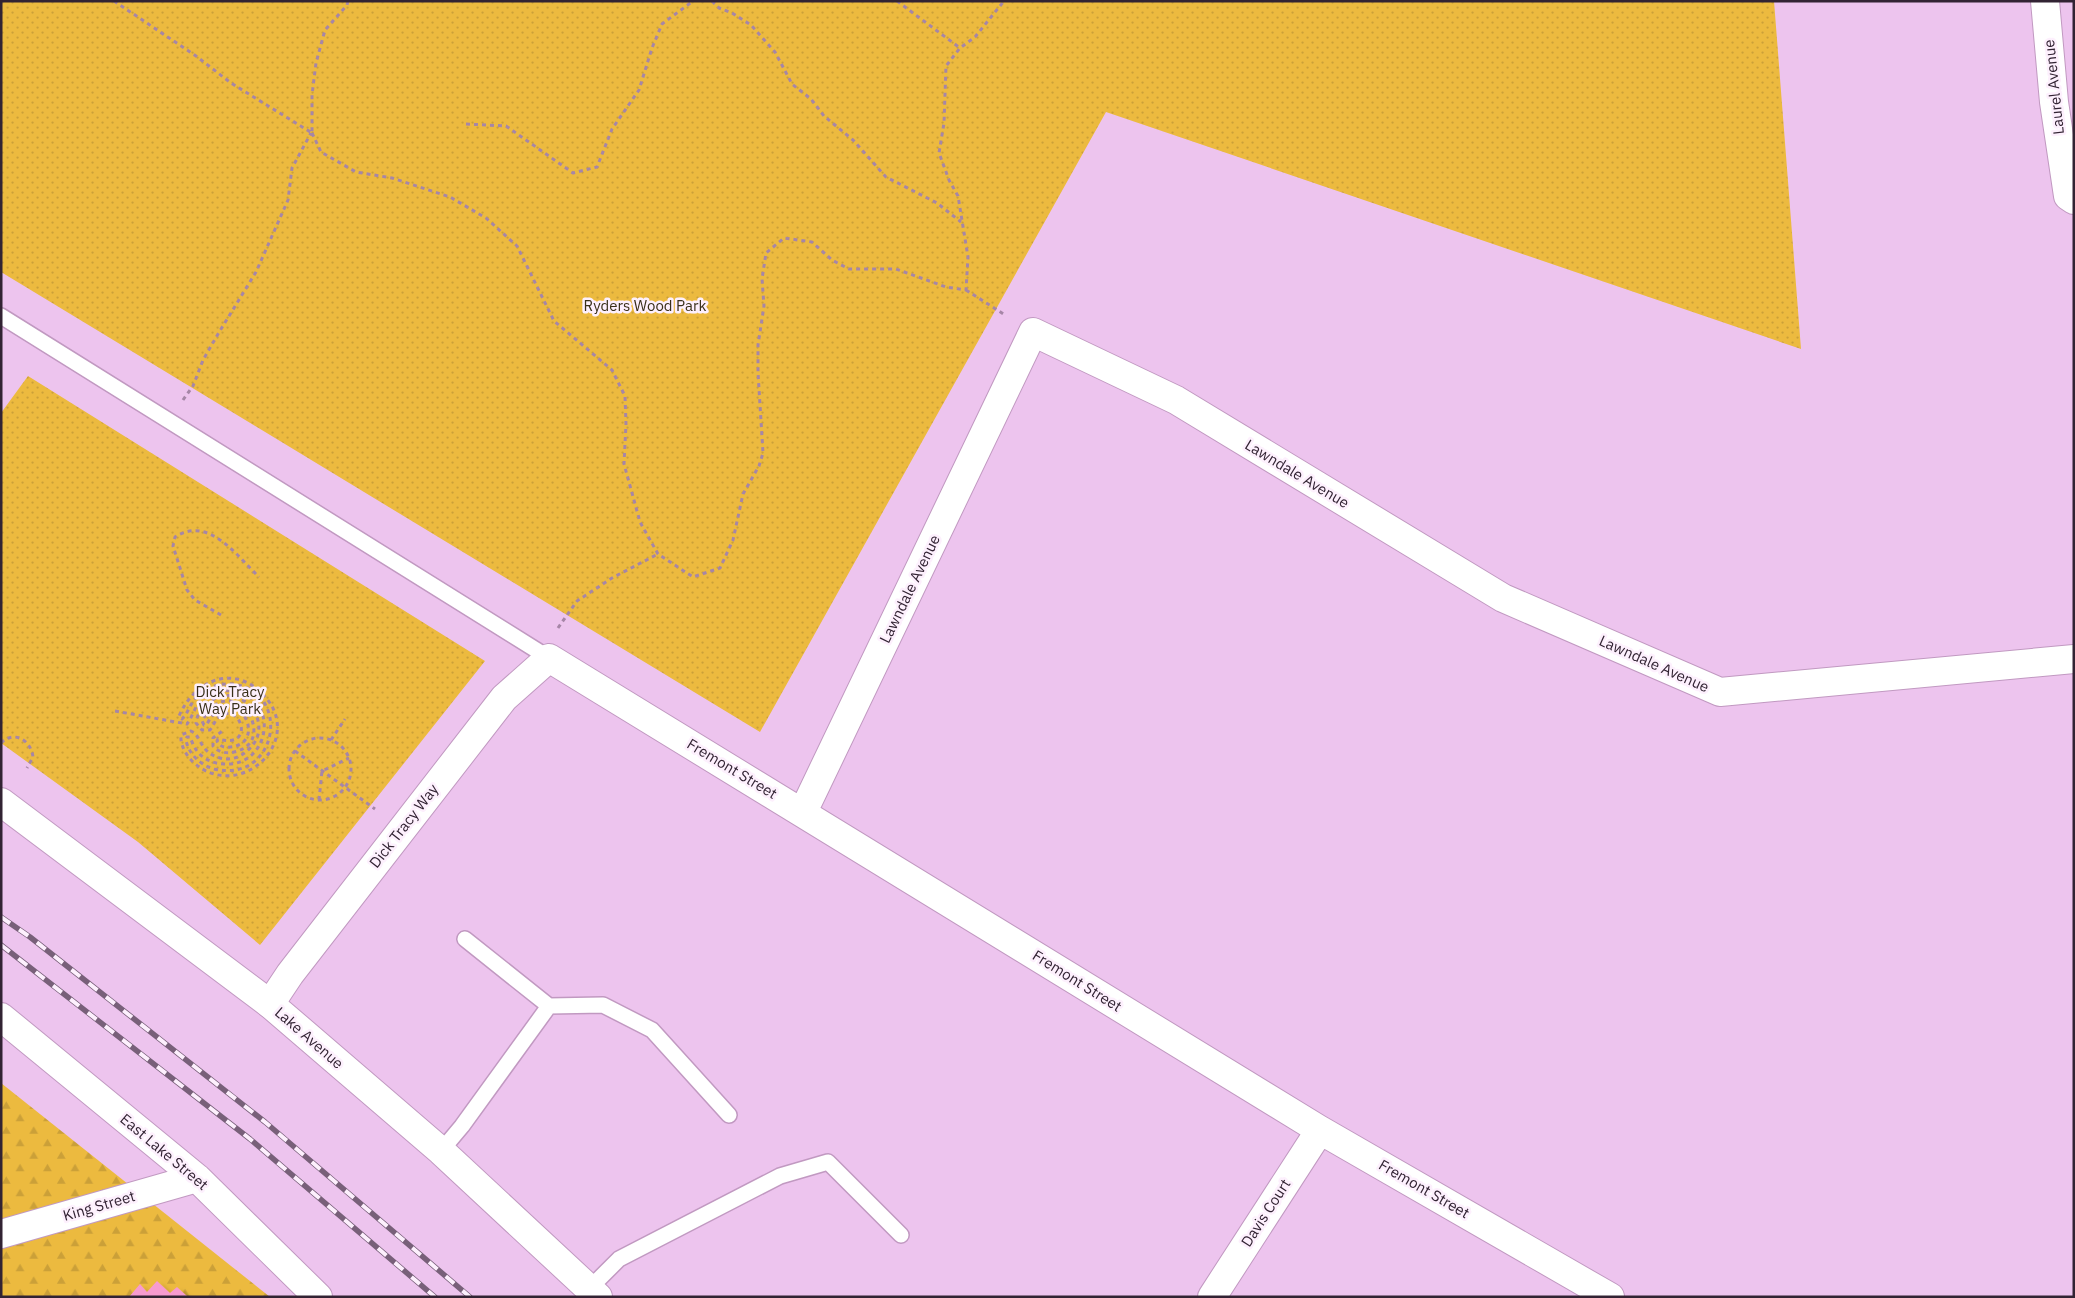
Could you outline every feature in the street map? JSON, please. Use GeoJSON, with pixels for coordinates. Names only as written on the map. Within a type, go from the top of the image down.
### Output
{"type":"FeatureCollection","features":[{"type":"Feature","properties":{"kind":"street","name":"Laurel Avenue"},"geometry":{"type":"LineString","coordinates":[[2045,1],[2054,102],[2068,196],[2074,200]]}},
{"type":"Feature","properties":{"kind":"street","name":"Lawndale Avenue"},"geometry":{"type":"LineString","coordinates":[[803,812],[1033,332],[1176,400],[1503,598],[1720,692],[2074,659]]}},
{"type":"Feature","properties":{"kind":"street","name":"Fremont Street"},"geometry":{"type":"LineString","coordinates":[[541,653],[1320,1130],[1610,1297]]}},
{"type":"Feature","properties":{"kind":"street","name":"Dick Tracy Way"},"geometry":{"type":"LineString","coordinates":[[270,1004],[290,974],[541,653]]}},
{"type":"Feature","properties":{"kind":"street","name":"Lake Avenue"},"geometry":{"type":"LineString","coordinates":[[1,802],[270,1004],[440,1151],[594,1293]]}},
{"type":"Feature","properties":{"kind":"street","name":"East Lake Street"},"geometry":{"type":"LineString","coordinates":[[1,1017],[197,1178],[318,1297]]}},
{"type":"Feature","properties":{"kind":"street","name":"Davis Court"},"geometry":{"type":"LineString","coordinates":[[1212,1297],[1320,1130]]}},
{"type":"Feature","properties":{"kind":"street","name":"King Street"},"geometry":{"type":"LineString","coordinates":[[1,1234],[197,1178]]}},
{"type":"Feature","properties":{"kind":"lane"},"geometry":{"type":"LineString","coordinates":[[1,316],[541,653]]}},
{"type":"Feature","properties":{"kind":"lane"},"geometry":{"type":"LineString","coordinates":[[465,939],[549,1006],[603,1005],[652,1030],[729,1115]]}},
{"type":"Feature","properties":{"kind":"lane"},"geometry":{"type":"LineString","coordinates":[[440,1151],[462,1126],[549,1006]]}},
{"type":"Feature","properties":{"kind":"lane"},"geometry":{"type":"LineString","coordinates":[[594,1293],[619,1259],[780,1176],[828,1162],[901,1235]]}},
{"type":"Feature","properties":{"kind":"path"},"geometry":{"type":"LineString","coordinates":[[114,1],[196,56],[231,83],[312,133]]}},
{"type":"Feature","properties":{"kind":"path"},"geometry":{"type":"LineString","coordinates":[[348,1],[347,5],[325,30],[316,64],[312,95],[312,133],[321,152],[356,172],[392,178],[450,197],[486,218],[517,246],[554,321],[612,370],[625,396],[624,464],[640,522],[658,554],[693,577],[720,568],[733,540],[743,494],[759,466],[763,453],[758,374],[758,345],[764,306],[762,279],[766,252],[784,238],[812,242],[832,260],[849,269],[896,269],[946,287],[966,290],[1033,332]]}},
{"type":"Feature","properties":{"kind":"path"},"geometry":{"type":"LineString","coordinates":[[466,124],[506,126],[573,173],[597,167],[612,129],[639,90],[652,48],[662,24],[693,1]]}},
{"type":"Feature","properties":{"kind":"path"},"geometry":{"type":"LineString","coordinates":[[712,1],[719,8],[732,13],[751,25],[774,52],[792,84],[811,99],[824,116],[853,140],[886,177],[937,203],[961,222]]}},
{"type":"Feature","properties":{"kind":"path"},"geometry":{"type":"LineString","coordinates":[[897,1],[960,48]]}},
{"type":"Feature","properties":{"kind":"path"},"geometry":{"type":"LineString","coordinates":[[966,290],[968,257],[958,196],[949,180],[939,153],[944,123],[946,66],[960,48],[975,37],[1004,1]]}},
{"type":"Feature","properties":{"kind":"path"},"geometry":{"type":"LineString","coordinates":[[183,401],[193,386],[203,360],[256,272],[288,200],[292,168],[312,133]]}},
{"type":"Feature","properties":{"kind":"path"},"geometry":{"type":"LineString","coordinates":[[220,615],[195,600],[187,590],[173,546],[175,538],[184,531],[208,532],[220,540],[259,577]]}},
{"type":"Feature","properties":{"kind":"path"},"geometry":{"type":"LineString","coordinates":[[541,653],[577,601],[612,578],[658,554]]}},
{"type":"Feature","properties":{"kind":"path"},"geometry":{"type":"LineString","coordinates":[[115,711],[186,724],[204,698],[215,692],[228,690],[240,692],[260,708],[264,721],[264,733],[260,745],[252,756],[242,762],[230,765],[218,764],[198,752],[190,737],[187,737],[186,740],[197,760],[210,768],[224,771],[246,767],[262,754],[269,742],[271,728],[267,708],[259,697],[248,689],[234,684],[220,685],[200,694],[190,705],[182,719],[179,716],[188,699],[199,688],[213,680],[230,678],[246,682],[259,690],[270,703],[276,718],[276,735],[271,750],[262,763],[248,772],[232,776],[217,776],[209,773],[190,758],[182,745],[181,735],[191,731],[195,733],[204,748],[212,755],[222,759],[234,758],[244,754],[257,739],[259,730],[255,710],[240,697],[220,696],[211,700],[203,707],[196,723],[202,730],[210,730],[218,718],[226,714],[238,719],[242,727],[240,736],[232,741],[228,742],[218,739],[217,741],[220,746],[226,748],[239,744],[244,740],[248,735],[248,721],[240,711],[227,707],[215,712],[207,724],[204,725],[202,721],[210,709],[225,702],[234,702],[248,711],[254,727],[253,736],[242,749],[226,753],[218,751],[213,746],[213,738],[225,729]]}},
{"type":"Feature","properties":{"kind":"path"},"geometry":{"type":"LineString","coordinates":[[332,740],[345,719]]}},
{"type":"Feature","properties":{"kind":"path"},"geometry":{"type":"LineString","coordinates":[[1,743],[15,737],[26,741],[30,745],[33,756],[27,768]]}},
{"type":"Feature","properties":{"kind":"path"},"geometry":{"type":"LineString","coordinates":[[311,740],[332,740],[340,745],[349,758],[351,772],[345,787],[335,797],[319,800],[305,796],[297,790],[289,771],[295,751],[311,740]]}},
{"type":"Feature","properties":{"kind":"path"},"geometry":{"type":"LineString","coordinates":[[295,751],[375,809]]}},
{"type":"Feature","properties":{"kind":"path"},"geometry":{"type":"LineString","coordinates":[[322,770],[349,758]]}},
{"type":"Feature","properties":{"kind":"path"},"geometry":{"type":"LineString","coordinates":[[319,800],[322,770]]}},
{"type":"Feature","properties":{"kind":"green space","name":"Ryders Wood Park"},"geometry":{"type":"Polygon","coordinates":[[[1,1],[1774,1],[1801,349],[1106,112],[760,732],[1,272],[1,1]]]}},
{"type":"Feature","properties":{"kind":"green space","name":"Dick Tracy Way Park"},"geometry":{"type":"Polygon","coordinates":[[[28,376],[485,661],[260,945],[138,842],[1,743],[1,413],[28,376]]]}},
{"type":"Feature","properties":{"kind":"green space"},"geometry":{"type":"Polygon","coordinates":[[[1,1083],[270,1297],[1,1297],[1,1083]]]}},
{"type":"Feature","properties":{"kind":"building"},"geometry":{"type":"Polygon","coordinates":[[[157,1281],[170,1293],[177,1287],[188,1297],[129,1297],[140,1284],[147,1292],[157,1281]]]}},
{"type":"Feature","properties":{"kind":"railway"},"geometry":{"type":"LineString","coordinates":[[1,917],[30,937],[265,1122],[470,1297]]}},
{"type":"Feature","properties":{"kind":"railway"},"geometry":{"type":"LineString","coordinates":[[1,945],[250,1139],[435,1297]]}}]}
